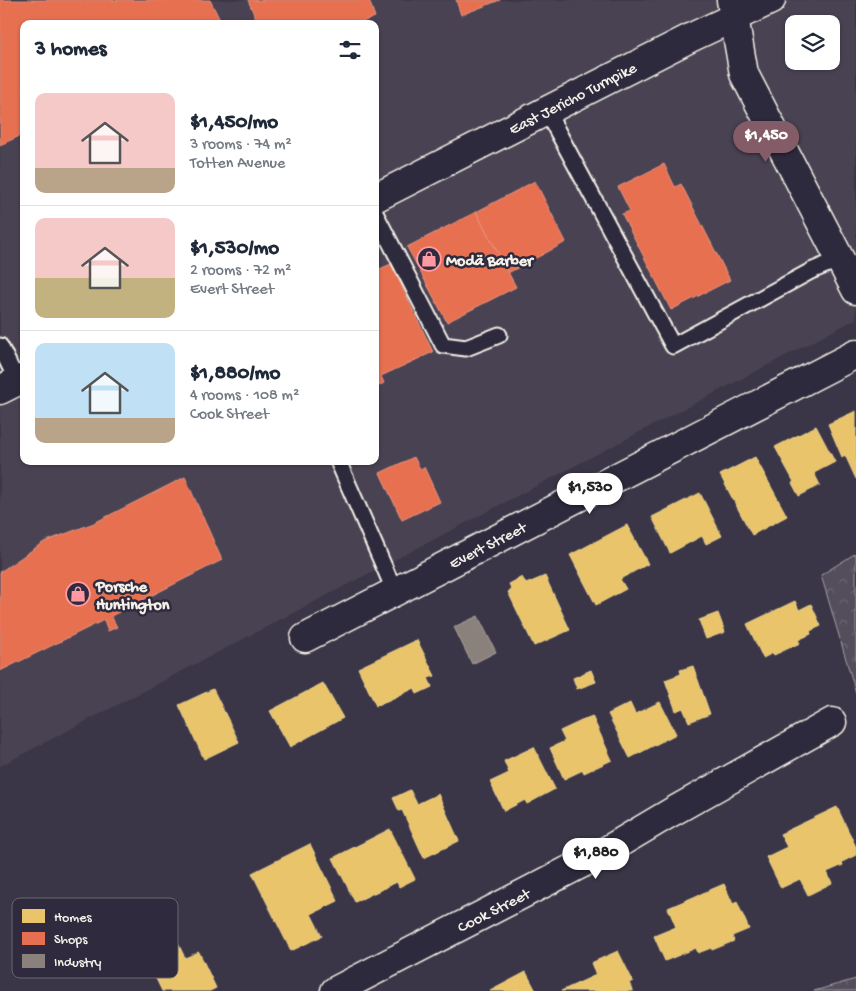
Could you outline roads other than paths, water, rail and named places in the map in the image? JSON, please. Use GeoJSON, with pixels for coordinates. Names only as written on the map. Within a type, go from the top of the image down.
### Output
{"type":"FeatureCollection","features":[{"type":"Feature","properties":{"kind":"street","name":"East Jericho Turnpike"},"geometry":{"type":"LineString","coordinates":[[379,196],[546,110],[732,9],[772,0]]}},
{"type":"Feature","properties":{"kind":"street"},"geometry":{"type":"LineString","coordinates":[[732,9],[744,74],[856,290]]}},
{"type":"Feature","properties":{"kind":"street","name":"Evert Street"},"geometry":{"type":"LineString","coordinates":[[305,638],[856,354]]}},
{"type":"Feature","properties":{"kind":"street","name":"Cook Street"},"geometry":{"type":"LineString","coordinates":[[336,991],[606,851],[678,808],[832,722]]}},
{"type":"Feature","properties":{"kind":"lane"},"geometry":{"type":"LineString","coordinates":[[546,110],[673,346],[811,271],[840,259]]}},
{"type":"Feature","properties":{"kind":"lane"},"geometry":{"type":"LineString","coordinates":[[379,222],[443,345],[466,348],[499,335]]}},
{"type":"Feature","properties":{"kind":"lane"},"geometry":{"type":"LineString","coordinates":[[0,346],[14,383]]}},
{"type":"Feature","properties":{"kind":"lane"},"geometry":{"type":"LineString","coordinates":[[340,465],[395,592]]}},
{"type":"Feature","properties":{"kind":"place","name":"Modä Barber"},"geometry":{"type":"Point","coordinates":[429,259]}},
{"type":"Feature","properties":{"kind":"place","name":"Porsche Huntington"},"geometry":{"type":"Point","coordinates":[78,594]}}]}
